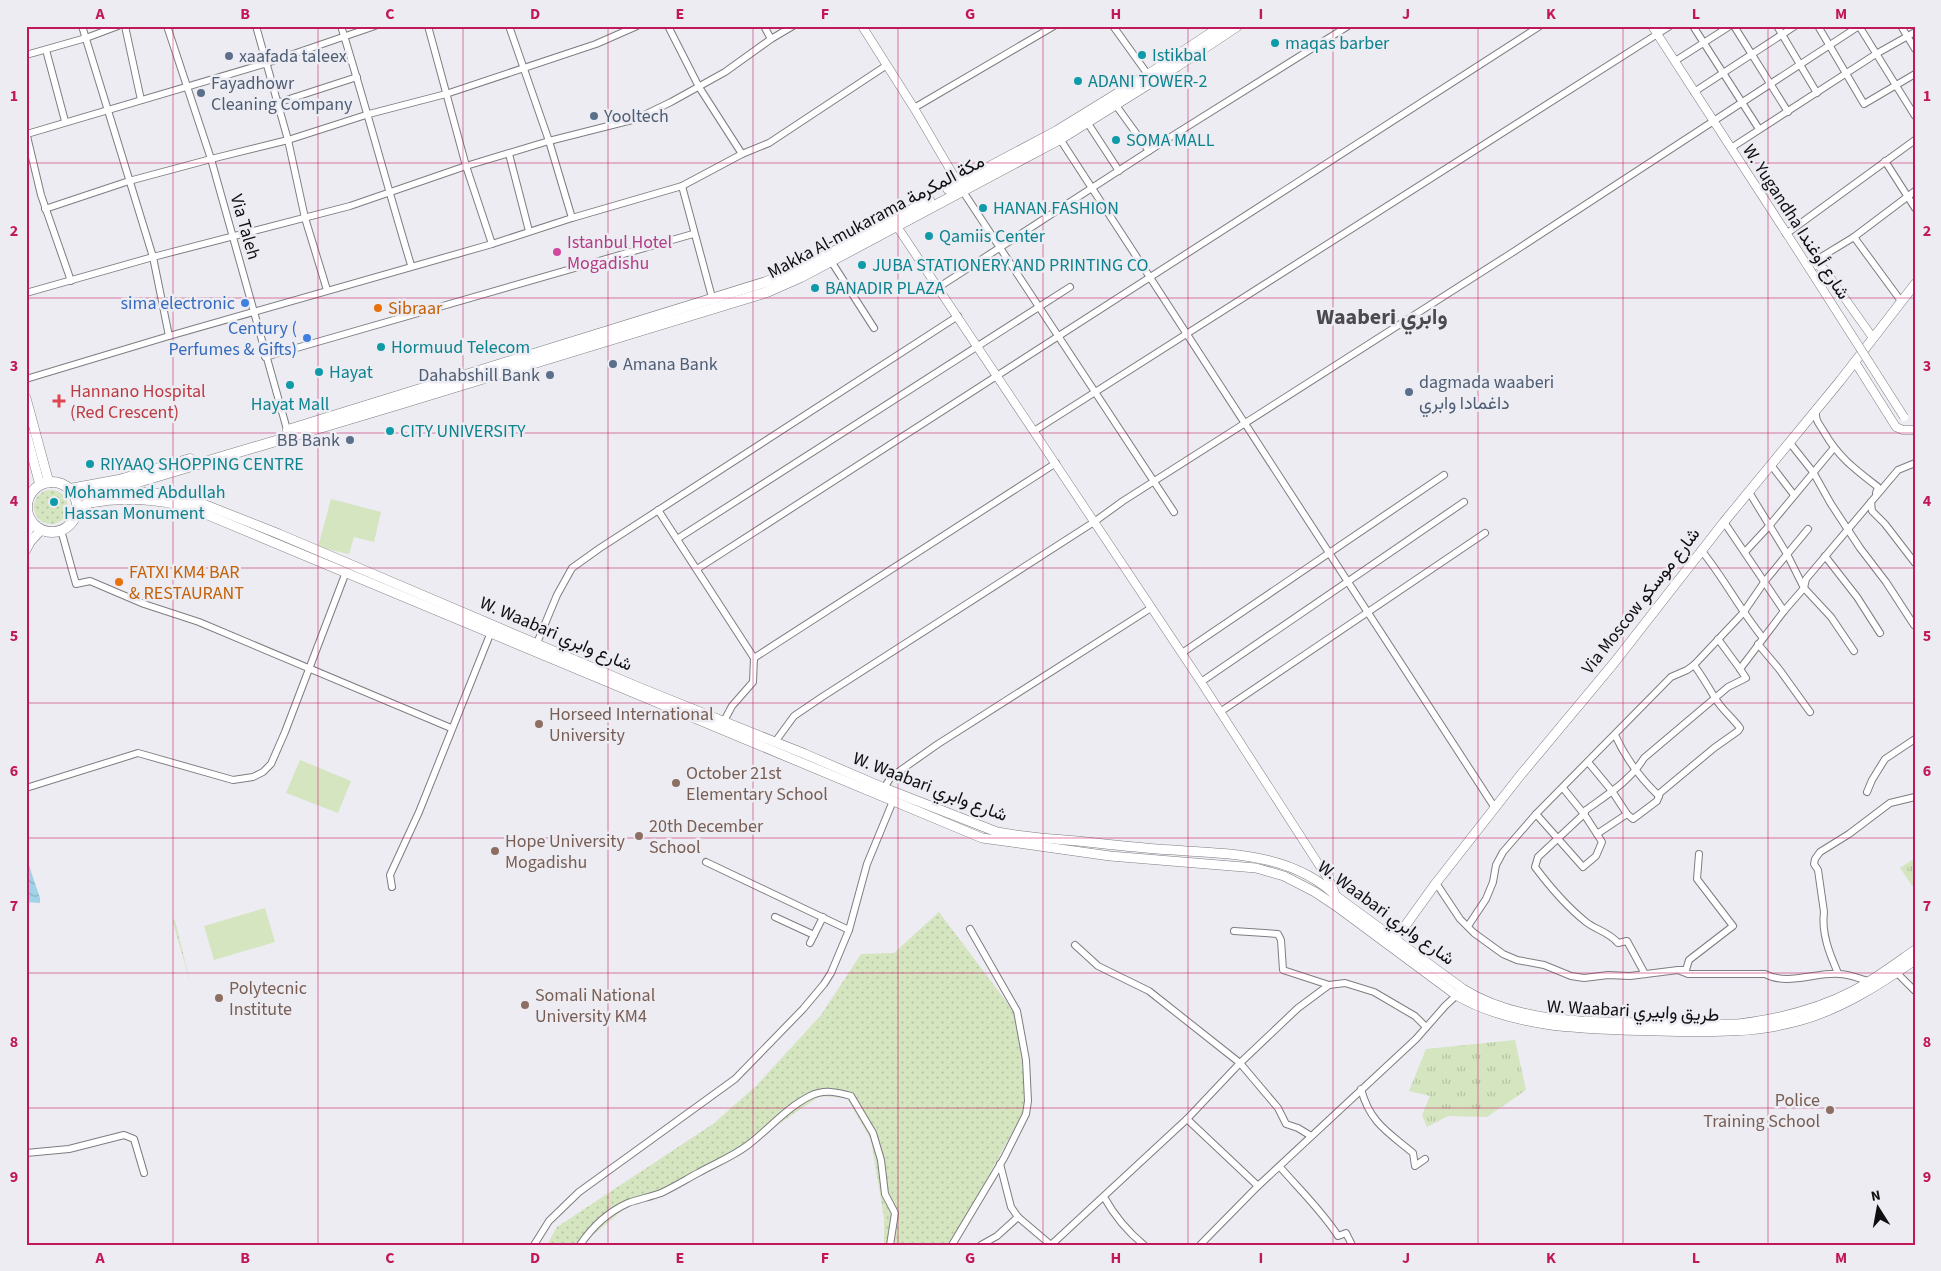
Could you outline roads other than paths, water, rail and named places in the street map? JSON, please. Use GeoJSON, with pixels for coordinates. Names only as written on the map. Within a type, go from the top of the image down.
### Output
{"type":"FeatureCollection","features":[{"type":"Feature","properties":{"kind":"highway","name":"Makka Al-mukarama مكة المكرمة"},"geometry":{"type":"LineString","coordinates":[[960,187],[1060,139],[1115,104],[1222,26]]}},
{"type":"Feature","properties":{"kind":"highway","name":"Makka Al-mukarama مكة المكرمة"},"geometry":{"type":"LineString","coordinates":[[76,512],[86,504],[112,490],[288,434],[714,304],[767,292],[831,261],[1150,78],[1236,26]]}},
{"type":"Feature","properties":{"kind":"highway","name":"Makka Al-mukarama مكة المكرمة"},"geometry":{"type":"LineString","coordinates":[[714,304],[794,271],[895,224]]}},
{"type":"Feature","properties":{"kind":"highway","name":"Makka Al-mukarama مكة المكرمة"},"geometry":{"type":"LineString","coordinates":[[72,489],[119,480],[288,434]]}},
{"type":"Feature","properties":{"kind":"highway"},"geometry":{"type":"LineString","coordinates":[[45,484],[59,484],[72,489],[76,512],[71,523],[61,530],[51,532],[42,530],[29,519],[26,504],[30,496],[45,484]]}},
{"type":"Feature","properties":{"kind":"main road","name":"Via Moscow شارع موسكو"},"geometry":{"type":"LineString","coordinates":[[1395,940],[1436,883],[1541,749],[1614,662],[1701,550],[1816,411],[1901,301],[1913,289]]}},
{"type":"Feature","properties":{"kind":"main road"},"geometry":{"type":"LineString","coordinates":[[26,398],[45,484]]}},
{"type":"Feature","properties":{"kind":"main road"},"geometry":{"type":"LineString","coordinates":[[26,434],[45,484]]}},
{"type":"Feature","properties":{"kind":"main road","name":"W. Waabari شارع وابري"},"geometry":{"type":"LineString","coordinates":[[72,489],[156,493],[193,500],[280,534],[884,788],[987,829],[1017,836],[1262,858],[1283,864],[1312,877],[1325,885],[1337,902]]}},
{"type":"Feature","properties":{"kind":"main road","name":"W. Waabari شارع وابري"},"geometry":{"type":"LineString","coordinates":[[86,504],[109,500],[137,499],[190,508],[982,838],[1110,856],[1256,868],[1284,876],[1337,902],[1395,940],[1460,992],[1497,1006],[1550,1018],[1607,1022],[1738,1024],[1774,1019],[1803,1011],[1842,996],[1893,970],[1915,950]]}},
{"type":"Feature","properties":{"kind":"main road"},"geometry":{"type":"LineString","coordinates":[[26,534],[29,519]]}},
{"type":"Feature","properties":{"kind":"main road"},"geometry":{"type":"LineString","coordinates":[[26,550],[30,542],[42,530]]}},
{"type":"Feature","properties":{"kind":"main road","name":"W. Waabari طريق وابيري"},"geometry":{"type":"LineString","coordinates":[[1337,902],[1460,992],[1475,1006],[1541,1023],[1582,1028],[1712,1032],[1746,1031],[1783,1025],[1836,1008],[1893,970],[1915,960]]}},
{"type":"Feature","properties":{"kind":"street"},"geometry":{"type":"LineString","coordinates":[[82,26],[153,256],[169,336]]}},
{"type":"Feature","properties":{"kind":"street"},"geometry":{"type":"LineString","coordinates":[[26,55],[86,38],[118,26]]}},
{"type":"Feature","properties":{"kind":"street"},"geometry":{"type":"LineString","coordinates":[[125,26],[141,100]]}},
{"type":"Feature","properties":{"kind":"street","name":"Via Taleh"},"geometry":{"type":"LineString","coordinates":[[167,26],[211,159],[288,434]]}},
{"type":"Feature","properties":{"kind":"street"},"geometry":{"type":"LineString","coordinates":[[256,26],[288,140],[305,218],[326,290]]}},
{"type":"Feature","properties":{"kind":"street"},"geometry":{"type":"LineString","coordinates":[[341,26],[411,266]]}},
{"type":"Feature","properties":{"kind":"street"},"geometry":{"type":"LineString","coordinates":[[72,281],[45,208],[27,133],[267,63],[375,26]]}},
{"type":"Feature","properties":{"kind":"street"},"geometry":{"type":"LineString","coordinates":[[428,26],[466,166],[492,244]]}},
{"type":"Feature","properties":{"kind":"street"},"geometry":{"type":"LineString","coordinates":[[509,26],[522,68],[549,141],[572,218]]}},
{"type":"Feature","properties":{"kind":"street"},"geometry":{"type":"LineString","coordinates":[[45,208],[211,159],[288,140],[368,114],[446,94],[596,44],[637,26]]}},
{"type":"Feature","properties":{"kind":"street"},"geometry":{"type":"LineString","coordinates":[[668,26],[699,87],[742,154]]}},
{"type":"Feature","properties":{"kind":"street"},"geometry":{"type":"LineString","coordinates":[[764,26],[771,39]]}},
{"type":"Feature","properties":{"kind":"street"},"geometry":{"type":"LineString","coordinates":[[26,294],[153,256],[350,206],[466,166],[549,141],[636,119],[699,87],[793,26]]}},
{"type":"Feature","properties":{"kind":"street"},"geometry":{"type":"LineString","coordinates":[[862,26],[914,108],[960,187],[1174,512]]}},
{"type":"Feature","properties":{"kind":"street"},"geometry":{"type":"LineString","coordinates":[[914,108],[1054,26]]}},
{"type":"Feature","properties":{"kind":"street"},"geometry":{"type":"LineString","coordinates":[[1113,26],[1150,78]]}},
{"type":"Feature","properties":{"kind":"street"},"geometry":{"type":"LineString","coordinates":[[939,287],[1149,151],[1348,26]]}},
{"type":"Feature","properties":{"kind":"street"},"geometry":{"type":"LineString","coordinates":[[697,569],[1540,26]]}},
{"type":"Feature","properties":{"kind":"street","name":"W. Yugandha شارع أوغندا"},"geometry":{"type":"LineString","coordinates":[[1652,26],[1914,432]]}},
{"type":"Feature","properties":{"kind":"street"},"geometry":{"type":"LineString","coordinates":[[1034,431],[1670,26]]}},
{"type":"Feature","properties":{"kind":"street"},"geometry":{"type":"LineString","coordinates":[[1693,26],[1759,129]]}},
{"type":"Feature","properties":{"kind":"street"},"geometry":{"type":"LineString","coordinates":[[1675,61],[1732,26],[1788,112]]}},
{"type":"Feature","properties":{"kind":"street"},"geometry":{"type":"LineString","coordinates":[[1777,26],[1817,92]]}},
{"type":"Feature","properties":{"kind":"street"},"geometry":{"type":"LineString","coordinates":[[1694,92],[1795,26]]}},
{"type":"Feature","properties":{"kind":"street"},"geometry":{"type":"LineString","coordinates":[[1818,26],[1864,104],[1896,87],[1915,74]]}},
{"type":"Feature","properties":{"kind":"street"},"geometry":{"type":"LineString","coordinates":[[775,742],[794,716],[801,711],[1510,254],[1859,26],[1915,116]]}},
{"type":"Feature","properties":{"kind":"street"},"geometry":{"type":"LineString","coordinates":[[1901,26],[1915,49]]}},
{"type":"Feature","properties":{"kind":"street"},"geometry":{"type":"LineString","coordinates":[[1731,148],[1876,54],[1915,32]]}},
{"type":"Feature","properties":{"kind":"street"},"geometry":{"type":"LineString","coordinates":[[46,50],[65,122]]}},
{"type":"Feature","properties":{"kind":"street"},"geometry":{"type":"LineString","coordinates":[[26,380],[254,311],[492,244],[529,231],[682,186],[742,154],[769,143],[887,65]]}},
{"type":"Feature","properties":{"kind":"street"},"geometry":{"type":"LineString","coordinates":[[277,104],[357,77]]}},
{"type":"Feature","properties":{"kind":"street"},"geometry":{"type":"LineString","coordinates":[[1115,104],[1149,151]]}},
{"type":"Feature","properties":{"kind":"street"},"geometry":{"type":"LineString","coordinates":[[1087,122],[1119,171]]}},
{"type":"Feature","properties":{"kind":"street"},"geometry":{"type":"LineString","coordinates":[[1060,139],[1495,808]]}},
{"type":"Feature","properties":{"kind":"street"},"geometry":{"type":"LineString","coordinates":[[1786,234],[1915,140]]}},
{"type":"Feature","properties":{"kind":"street"},"geometry":{"type":"LineString","coordinates":[[509,154],[529,231]]}},
{"type":"Feature","properties":{"kind":"street"},"geometry":{"type":"LineString","coordinates":[[1885,161],[1915,208]]}},
{"type":"Feature","properties":{"kind":"street"},"geometry":{"type":"LineString","coordinates":[[682,186],[693,234],[714,304]]}},
{"type":"Feature","properties":{"kind":"street"},"geometry":{"type":"LineString","coordinates":[[1807,265],[1854,237],[1915,191]]}},
{"type":"Feature","properties":{"kind":"street"},"geometry":{"type":"LineString","coordinates":[[895,224],[939,287],[1201,682],[1332,885],[1337,902]]}},
{"type":"Feature","properties":{"kind":"street"},"geometry":{"type":"LineString","coordinates":[[265,357],[693,234]]}},
{"type":"Feature","properties":{"kind":"street"},"geometry":{"type":"LineString","coordinates":[[1854,237],[1901,301]]}},
{"type":"Feature","properties":{"kind":"street"},"geometry":{"type":"LineString","coordinates":[[831,261],[874,328]]}},
{"type":"Feature","properties":{"kind":"street"},"geometry":{"type":"LineString","coordinates":[[1807,265],[1817,265],[1824,269],[1873,338]]}},
{"type":"Feature","properties":{"kind":"street"},"geometry":{"type":"LineString","coordinates":[[677,539],[1070,287]]}},
{"type":"Feature","properties":{"kind":"street"},"geometry":{"type":"LineString","coordinates":[[537,643],[557,595],[572,568],[658,510],[958,316]]}},
{"type":"Feature","properties":{"kind":"street"},"geometry":{"type":"LineString","coordinates":[[1854,362],[1896,427],[1914,432]]}},
{"type":"Feature","properties":{"kind":"street"},"geometry":{"type":"LineString","coordinates":[[1816,411],[1815,420],[1822,428],[1833,449],[1868,481],[1878,487],[1870,504],[1872,511],[1885,524],[1915,562]]}},
{"type":"Feature","properties":{"kind":"street"},"geometry":{"type":"LineString","coordinates":[[1790,443],[1813,472],[1831,504],[1914,625]]}},
{"type":"Feature","properties":{"kind":"street"},"geometry":{"type":"LineString","coordinates":[[1745,552],[1833,449]]}},
{"type":"Feature","properties":{"kind":"street"},"geometry":{"type":"LineString","coordinates":[[754,658],[1056,463]]}},
{"type":"Feature","properties":{"kind":"street"},"geometry":{"type":"LineString","coordinates":[[1740,669],[1804,588],[1806,579],[1898,470],[1915,463]]}},
{"type":"Feature","properties":{"kind":"street"},"geometry":{"type":"LineString","coordinates":[[1771,465],[1794,496]]}},
{"type":"Feature","properties":{"kind":"street"},"geometry":{"type":"LineString","coordinates":[[1182,653],[1444,475]]}},
{"type":"Feature","properties":{"kind":"street"},"geometry":{"type":"LineString","coordinates":[[1749,492],[1787,554],[1804,588],[1832,617],[1854,652]]}},
{"type":"Feature","properties":{"kind":"street"},"geometry":{"type":"LineString","coordinates":[[1201,682],[1464,502]]}},
{"type":"Feature","properties":{"kind":"street"},"geometry":{"type":"LineString","coordinates":[[658,510],[754,658],[753,682],[732,706],[724,721]]}},
{"type":"Feature","properties":{"kind":"street"},"geometry":{"type":"LineString","coordinates":[[1724,522],[1784,611]]}},
{"type":"Feature","properties":{"kind":"street"},"geometry":{"type":"LineString","coordinates":[[1468,926],[1486,899],[1493,882],[1496,865],[1504,852],[1536,814],[1671,677],[1694,665],[1718,640],[1743,613],[1765,581],[1808,529]]}},
{"type":"Feature","properties":{"kind":"street"},"geometry":{"type":"LineString","coordinates":[[61,530],[76,584],[90,581],[144,604],[200,622],[451,728]]}},
{"type":"Feature","properties":{"kind":"street"},"geometry":{"type":"LineString","coordinates":[[1220,712],[1485,533]]}},
{"type":"Feature","properties":{"kind":"street"},"geometry":{"type":"LineString","coordinates":[[1701,550],[1718,571],[1743,613],[1763,638]]}},
{"type":"Feature","properties":{"kind":"street"},"geometry":{"type":"LineString","coordinates":[[1826,556],[1858,597],[1880,633]]}},
{"type":"Feature","properties":{"kind":"street"},"geometry":{"type":"LineString","coordinates":[[26,788],[138,753],[233,780],[253,777],[263,772],[271,764],[346,572]]}},
{"type":"Feature","properties":{"kind":"street"},"geometry":{"type":"LineString","coordinates":[[884,788],[891,777],[938,744],[1151,608]]}},
{"type":"Feature","properties":{"kind":"street"},"geometry":{"type":"LineString","coordinates":[[392,888],[390,875],[419,812],[491,632]]}},
{"type":"Feature","properties":{"kind":"street"},"geometry":{"type":"LineString","coordinates":[[1645,974],[1627,941],[1618,943],[1612,936],[1595,929],[1586,922],[1554,891],[1535,867],[1540,854],[1558,839],[1586,810],[1621,786],[1636,771],[1644,758],[1728,687],[1746,678],[1718,640]]}},
{"type":"Feature","properties":{"kind":"street"},"geometry":{"type":"LineString","coordinates":[[1758,644],[1810,712]]}},
{"type":"Feature","properties":{"kind":"street"},"geometry":{"type":"LineString","coordinates":[[1588,762],[1627,814],[1633,819],[1657,801],[1660,792],[1738,731],[1740,728],[1733,717],[1727,713],[1715,698],[1710,685],[1694,665]]}},
{"type":"Feature","properties":{"kind":"street"},"geometry":{"type":"LineString","coordinates":[[1615,735],[1624,754],[1636,771],[1659,796]]}},
{"type":"Feature","properties":{"kind":"street"},"geometry":{"type":"LineString","coordinates":[[1867,792],[1885,759],[1915,739]]}},
{"type":"Feature","properties":{"kind":"street"},"geometry":{"type":"LineString","coordinates":[[1536,814],[1583,867],[1599,851],[1602,842],[1584,814],[1563,788]]}},
{"type":"Feature","properties":{"kind":"street"},"geometry":{"type":"LineString","coordinates":[[1838,973],[1828,951],[1818,870],[1814,864],[1815,859],[1820,852],[1849,834],[1890,803],[1915,796]]}},
{"type":"Feature","properties":{"kind":"street"},"geometry":{"type":"LineString","coordinates":[[534,1245],[549,1221],[579,1192],[735,1079],[749,1067],[803,1010],[831,973],[849,930],[866,864],[893,801]]}},
{"type":"Feature","properties":{"kind":"street"},"geometry":{"type":"LineString","coordinates":[[1597,834],[1627,814]]}},
{"type":"Feature","properties":{"kind":"street"},"geometry":{"type":"LineString","coordinates":[[1436,883],[1460,919],[1474,933],[1503,954],[1517,960],[1544,965],[1570,976],[1584,978],[1608,975],[1630,976],[1686,970],[1689,960],[1733,926],[1697,879],[1699,854]]}},
{"type":"Feature","properties":{"kind":"street"},"geometry":{"type":"LineString","coordinates":[[706,862],[849,930]]}},
{"type":"Feature","properties":{"kind":"street"},"geometry":{"type":"LineString","coordinates":[[775,917],[814,935]]}},
{"type":"Feature","properties":{"kind":"street"},"geometry":{"type":"LineString","coordinates":[[810,943],[823,917]]}},
{"type":"Feature","properties":{"kind":"street"},"geometry":{"type":"LineString","coordinates":[[952,1245],[1000,1164],[1026,1114],[1028,1101],[1026,1060],[1017,1011],[970,928]]}},
{"type":"Feature","properties":{"kind":"street"},"geometry":{"type":"LineString","coordinates":[[1234,931],[1278,934],[1281,940],[1283,970],[1330,985]]}},
{"type":"Feature","properties":{"kind":"street"},"geometry":{"type":"LineString","coordinates":[[1075,945],[1098,966],[1149,991],[1240,1063],[1278,1108],[1286,1124],[1298,1128],[1311,1136]]}},
{"type":"Feature","properties":{"kind":"street"},"geometry":{"type":"LineString","coordinates":[[1678,970],[1688,974],[1765,974],[1782,978],[1805,978],[1838,973],[1869,981]]}},
{"type":"Feature","properties":{"kind":"street"},"geometry":{"type":"LineString","coordinates":[[1893,970],[1915,991]]}},
{"type":"Feature","properties":{"kind":"street"},"geometry":{"type":"LineString","coordinates":[[1000,1164],[1011,1206],[1018,1217],[1051,1245],[1187,1119],[1240,1063],[1298,1008],[1330,985],[1345,983],[1374,992],[1415,1016],[1426,1027]]}},
{"type":"Feature","properties":{"kind":"street"},"geometry":{"type":"LineString","coordinates":[[1200,1245],[1258,1186],[1416,1039],[1460,992]]}},
{"type":"Feature","properties":{"kind":"street"},"geometry":{"type":"LineString","coordinates":[[1361,1089],[1366,1106],[1379,1125],[1413,1153],[1415,1166],[1425,1159]]}},
{"type":"Feature","properties":{"kind":"street"},"geometry":{"type":"LineString","coordinates":[[580,1245],[597,1224],[610,1212],[675,1186],[725,1160],[748,1145],[773,1123],[810,1096],[821,1092],[832,1092],[851,1096],[874,1133],[881,1160],[885,1194],[895,1213],[890,1245]]}},
{"type":"Feature","properties":{"kind":"street"},"geometry":{"type":"LineString","coordinates":[[1187,1119],[1258,1186]]}},
{"type":"Feature","properties":{"kind":"street"},"geometry":{"type":"LineString","coordinates":[[26,1153],[69,1149],[124,1135],[134,1139],[144,1173]]}},
{"type":"Feature","properties":{"kind":"street"},"geometry":{"type":"LineString","coordinates":[[1280,1166],[1312,1205],[1327,1219],[1338,1236],[1346,1233],[1352,1245]]}},
{"type":"Feature","properties":{"kind":"street"},"geometry":{"type":"LineString","coordinates":[[1104,1197],[1112,1211],[1144,1245]]}},
{"type":"Feature","properties":{"kind":"street"},"geometry":{"type":"LineString","coordinates":[[981,1245],[998,1236],[1018,1217]]}},
{"type":"Feature","properties":{"kind":"water"},"geometry":{"type":"Polygon","coordinates":[[[26,857],[40,898],[40,903],[26,902],[26,857]]]}},
{"type":"Feature","properties":{"kind":"place","name":"maqas barber"},"geometry":{"type":"Point","coordinates":[1275,43]}},
{"type":"Feature","properties":{"kind":"place","name":"Istikbal"},"geometry":{"type":"Point","coordinates":[1142,55]}},
{"type":"Feature","properties":{"kind":"place","name":"xaafada taleex"},"geometry":{"type":"Point","coordinates":[229,56]}},
{"type":"Feature","properties":{"kind":"place","name":"ADANI TOWER-2"},"geometry":{"type":"Point","coordinates":[1078,81]}},
{"type":"Feature","properties":{"kind":"place","name":"Fayadhowr Cleaning Company"},"geometry":{"type":"Point","coordinates":[201,93]}},
{"type":"Feature","properties":{"kind":"place","name":"Yooltech"},"geometry":{"type":"Point","coordinates":[594,116]}},
{"type":"Feature","properties":{"kind":"place","name":"SOMA MALL"},"geometry":{"type":"Point","coordinates":[1116,140]}},
{"type":"Feature","properties":{"kind":"place","name":"HANAN FASHION"},"geometry":{"type":"Point","coordinates":[983,208]}},
{"type":"Feature","properties":{"kind":"place","name":"Qamiis Center"},"geometry":{"type":"Point","coordinates":[929,236]}},
{"type":"Feature","properties":{"kind":"place","name":"Istanbul Hotel Mogadishu"},"geometry":{"type":"Point","coordinates":[557,252]}},
{"type":"Feature","properties":{"kind":"place","name":"JUBA STATIONERY AND PRINTING CO"},"geometry":{"type":"Point","coordinates":[862,265]}},
{"type":"Feature","properties":{"kind":"place","name":"BANADIR PLAZA"},"geometry":{"type":"Point","coordinates":[815,288]}},
{"type":"Feature","properties":{"kind":"place","name":"sima electronic"},"geometry":{"type":"Point","coordinates":[245,303]}},
{"type":"Feature","properties":{"kind":"place","name":"Sibraar"},"geometry":{"type":"Point","coordinates":[378,308]}},
{"type":"Feature","properties":{"kind":"place","name":"Century ( Perfumes & Gifts)"},"geometry":{"type":"Point","coordinates":[307,338]}},
{"type":"Feature","properties":{"kind":"place","name":"Hormuud Telecom"},"geometry":{"type":"Point","coordinates":[381,347]}},
{"type":"Feature","properties":{"kind":"place","name":"Amana Bank"},"geometry":{"type":"Point","coordinates":[613,364]}},
{"type":"Feature","properties":{"kind":"place","name":"Hayat"},"geometry":{"type":"Point","coordinates":[319,372]}},
{"type":"Feature","properties":{"kind":"place","name":"Dahabshill Bank"},"geometry":{"type":"Point","coordinates":[550,375]}},
{"type":"Feature","properties":{"kind":"place","name":"Hayat Mall"},"geometry":{"type":"Point","coordinates":[290,385]}},
{"type":"Feature","properties":{"kind":"place","name":"dagmada waaberi داغمادا وابري"},"geometry":{"type":"Point","coordinates":[1409,392]}},
{"type":"Feature","properties":{"kind":"place","name":"Hannano Hospital (Red Crescent)"},"geometry":{"type":"Point","coordinates":[59,401]}},
{"type":"Feature","properties":{"kind":"place","name":"CITY UNIVERSITY"},"geometry":{"type":"Point","coordinates":[390,431]}},
{"type":"Feature","properties":{"kind":"place","name":"BB Bank"},"geometry":{"type":"Point","coordinates":[350,440]}},
{"type":"Feature","properties":{"kind":"place","name":"RIYAAQ SHOPPING CENTRE"},"geometry":{"type":"Point","coordinates":[90,464]}},
{"type":"Feature","properties":{"kind":"place","name":"Mohammed Abdullah Hassan Monument"},"geometry":{"type":"Point","coordinates":[54,502]}},
{"type":"Feature","properties":{"kind":"place","name":"FATXI KM4 BAR & RESTAURANT"},"geometry":{"type":"Point","coordinates":[119,582]}},
{"type":"Feature","properties":{"kind":"place","name":"Horseed International University"},"geometry":{"type":"Point","coordinates":[539,724]}},
{"type":"Feature","properties":{"kind":"place","name":"October 21st Elementary School"},"geometry":{"type":"Point","coordinates":[676,783]}},
{"type":"Feature","properties":{"kind":"place","name":"20th December School"},"geometry":{"type":"Point","coordinates":[639,836]}},
{"type":"Feature","properties":{"kind":"place","name":"Hope University Mogadishu"},"geometry":{"type":"Point","coordinates":[495,851]}},
{"type":"Feature","properties":{"kind":"place","name":"Polytecnic Institute"},"geometry":{"type":"Point","coordinates":[219,998]}},
{"type":"Feature","properties":{"kind":"place","name":"Somali National University KM4"},"geometry":{"type":"Point","coordinates":[525,1005]}},
{"type":"Feature","properties":{"kind":"place","name":"Police Training School"},"geometry":{"type":"Point","coordinates":[1830,1110]}},
{"type":"Feature","properties":{"kind":"district","name":"Waaberi وابري"},"geometry":{"type":"Point","coordinates":[1382,317]}}]}
